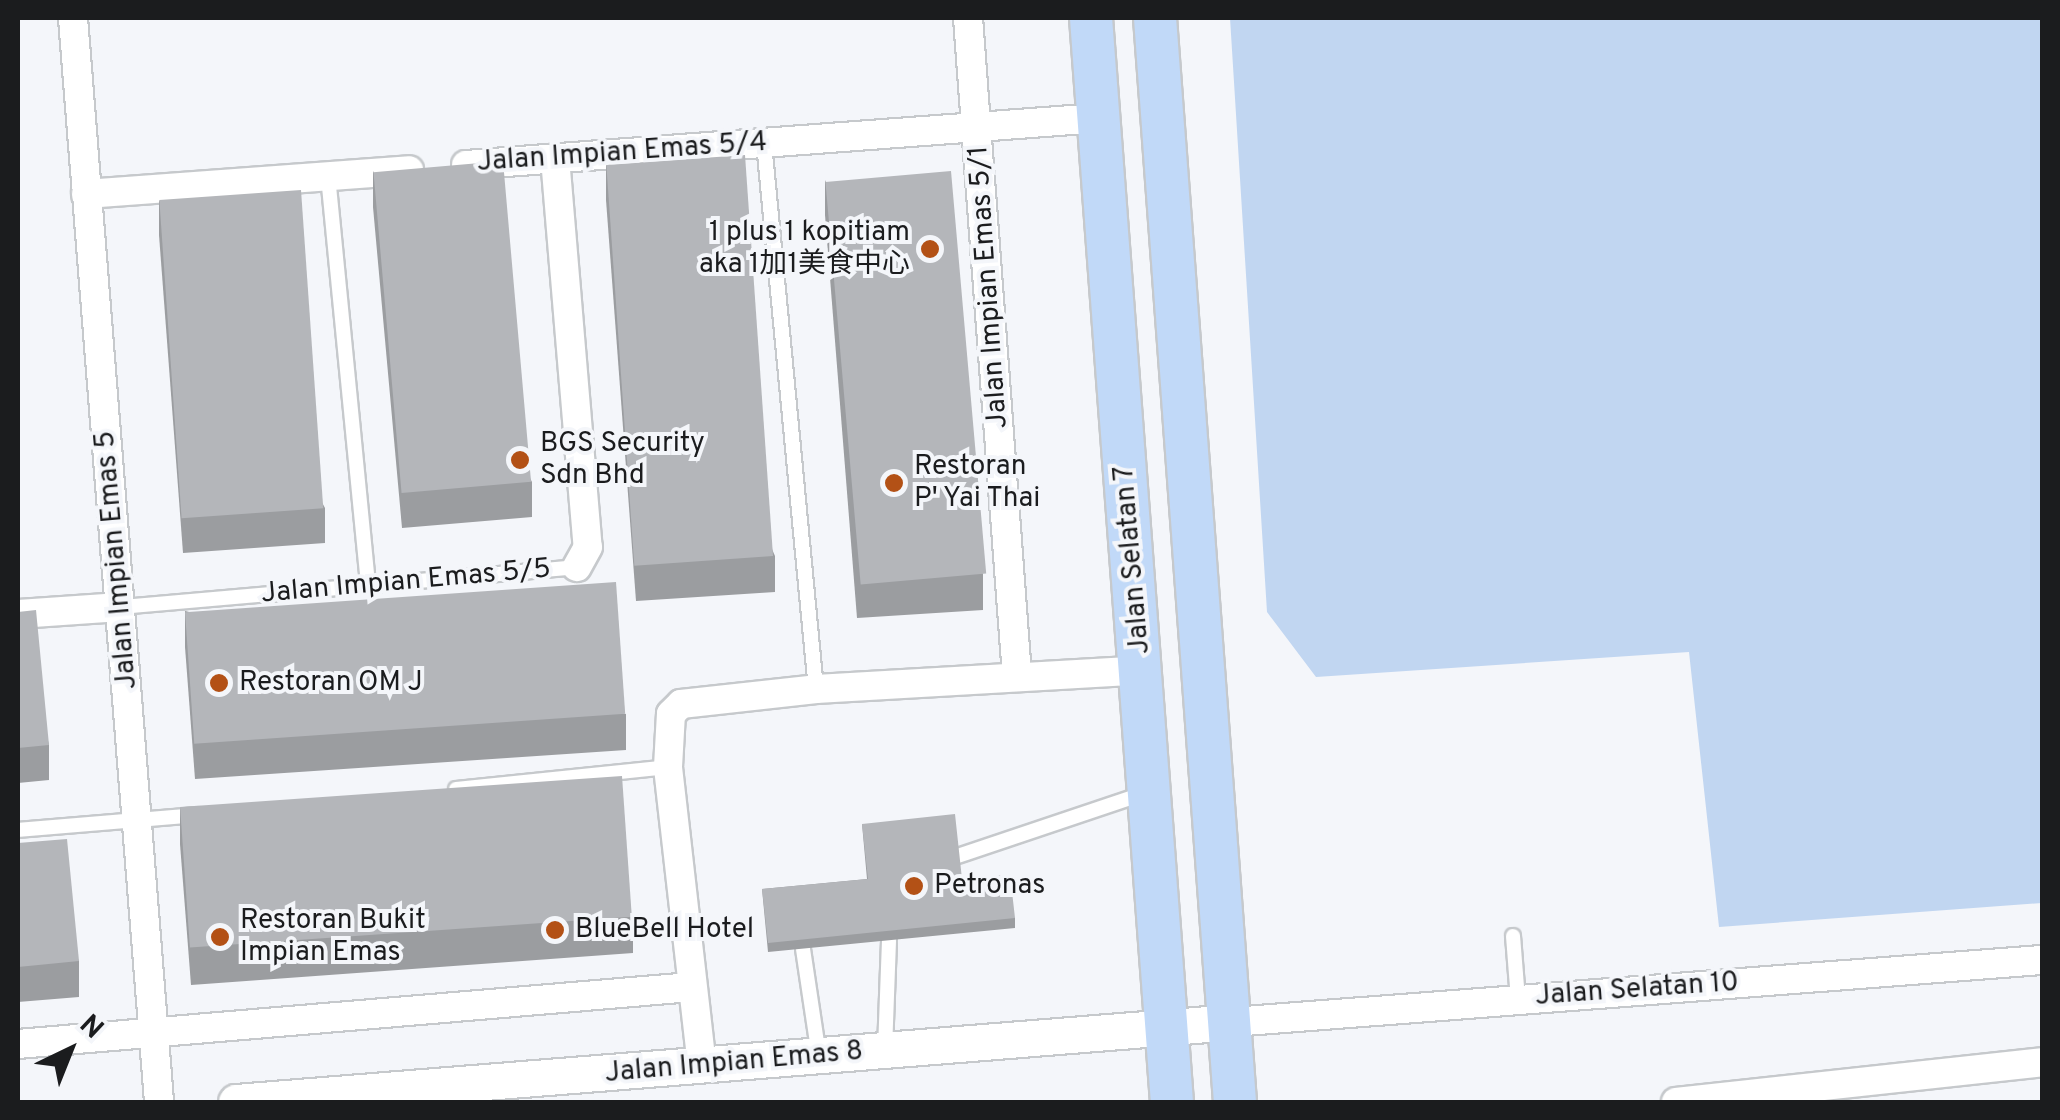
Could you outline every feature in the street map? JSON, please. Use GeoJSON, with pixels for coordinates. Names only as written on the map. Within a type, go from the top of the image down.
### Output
{"type":"FeatureCollection","features":[{"type":"Feature","properties":{"kind":"main road","name":"Jalan Selatan 7"},"geometry":{"type":"LineString","coordinates":[[1091,18],[1172,1102]]}},
{"type":"Feature","properties":{"kind":"main road"},"geometry":{"type":"LineString","coordinates":[[1155,18],[1235,1102]]}},
{"type":"Feature","properties":{"kind":"street","name":"Jalan Impian Emas 5"},"geometry":{"type":"LineString","coordinates":[[73,18],[159,1102]]}},
{"type":"Feature","properties":{"kind":"street","name":"Jalan Impian Emas 5/1"},"geometry":{"type":"LineString","coordinates":[[968,18],[1018,676]]}},
{"type":"Feature","properties":{"kind":"street","name":"Jalan Impian Emas 5/4"},"geometry":{"type":"LineString","coordinates":[[86,194],[1098,118]]}},
{"type":"Feature","properties":{"kind":"street","name":"Jalan Impian Emas 5/5"},"geometry":{"type":"LineString","coordinates":[[555,158],[588,547],[577,568]]}},
{"type":"Feature","properties":{"kind":"street"},"geometry":{"type":"LineString","coordinates":[[18,614],[121,607]]}},
{"type":"Feature","properties":{"kind":"street"},"geometry":{"type":"LineString","coordinates":[[702,1066],[668,767],[671,714],[681,704],[816,689],[1142,670]]}},
{"type":"Feature","properties":{"kind":"street","name":"Jalan Selatan 10"},"geometry":{"type":"LineString","coordinates":[[1232,1022],[2042,960]]}},
{"type":"Feature","properties":{"kind":"street"},"geometry":{"type":"LineString","coordinates":[[18,1044],[692,987]]}},
{"type":"Feature","properties":{"kind":"street","name":"Jalan Impian Emas 8"},"geometry":{"type":"LineString","coordinates":[[236,1102],[478,1093],[702,1066],[1232,1022]]}},
{"type":"Feature","properties":{"kind":"street"},"geometry":{"type":"LineString","coordinates":[[1676,1102],[2042,1062]]}},
{"type":"Feature","properties":{"kind":"lane"},"geometry":{"type":"LineString","coordinates":[[764,143],[816,689]]}},
{"type":"Feature","properties":{"kind":"lane"},"geometry":{"type":"LineString","coordinates":[[328,176],[368,584]]}},
{"type":"Feature","properties":{"kind":"lane","name":"Jalan Impian Emas 5/5"},"geometry":{"type":"LineString","coordinates":[[121,607],[577,568]]}},
{"type":"Feature","properties":{"kind":"lane"},"geometry":{"type":"LineString","coordinates":[[433,791],[668,767]]}},
{"type":"Feature","properties":{"kind":"lane"},"geometry":{"type":"LineString","coordinates":[[958,856],[1151,791]]}},
{"type":"Feature","properties":{"kind":"lane"},"geometry":{"type":"LineString","coordinates":[[18,830],[217,813]]}},
{"type":"Feature","properties":{"kind":"lane"},"geometry":{"type":"LineString","coordinates":[[1512,936],[1518,998]]}},
{"type":"Feature","properties":{"kind":"lane"},"geometry":{"type":"LineString","coordinates":[[885,1052],[889,940]]}},
{"type":"Feature","properties":{"kind":"lane"},"geometry":{"type":"LineString","coordinates":[[802,949],[819,1056]]}},
{"type":"Feature","properties":{"kind":"shaded area"},"geometry":{"type":"Polygon","coordinates":[[[1230,18],[2042,18],[2042,903],[1719,927],[1689,652],[1316,677],[1267,612],[1230,18]]]}},
{"type":"Feature","properties":{"kind":"building"},"geometry":{"type":"Polygon","coordinates":[[[745,155],[773,556],[634,566],[606,165],[745,155]]]}},
{"type":"Feature","properties":{"kind":"building"},"geometry":{"type":"Polygon","coordinates":[[[503,161],[531,482],[402,493],[373,172],[503,161]]]}},
{"type":"Feature","properties":{"kind":"building"},"geometry":{"type":"Polygon","coordinates":[[[951,171],[986,573],[861,584],[825,182],[951,171]]]}},
{"type":"Feature","properties":{"kind":"building"},"geometry":{"type":"Polygon","coordinates":[[[301,190],[323,508],[182,518],[159,200],[301,190]]]}},
{"type":"Feature","properties":{"kind":"building"},"geometry":{"type":"Polygon","coordinates":[[[616,582],[625,714],[194,744],[185,612],[616,582]]]}},
{"type":"Feature","properties":{"kind":"building"},"geometry":{"type":"Polygon","coordinates":[[[36,610],[49,745],[18,748],[18,612],[36,610]]]}},
{"type":"Feature","properties":{"kind":"building"},"geometry":{"type":"Polygon","coordinates":[[[622,776],[632,917],[190,948],[180,807],[622,776]]]}},
{"type":"Feature","properties":{"kind":"building","name":"Petronas"},"geometry":{"type":"Polygon","coordinates":[[[955,814],[962,879],[1010,874],[1015,918],[768,943],[762,889],[868,879],[862,824],[955,814]]]}},
{"type":"Feature","properties":{"kind":"building"},"geometry":{"type":"Polygon","coordinates":[[[67,839],[79,961],[18,967],[18,843],[67,839]]]}},
{"type":"Feature","properties":{"kind":"place","name":"1 plus 1 kopitiam aka 1加1美食中心"},"geometry":{"type":"Point","coordinates":[930,249]}},
{"type":"Feature","properties":{"kind":"place","name":"BGS Security Sdn Bhd"},"geometry":{"type":"Point","coordinates":[520,460]}},
{"type":"Feature","properties":{"kind":"place","name":"Restoran P' Yai Thai"},"geometry":{"type":"Point","coordinates":[894,483]}},
{"type":"Feature","properties":{"kind":"place","name":"Restoran OM J"},"geometry":{"type":"Point","coordinates":[219,683]}},
{"type":"Feature","properties":{"kind":"place","name":"Petronas"},"geometry":{"type":"Point","coordinates":[914,886]}},
{"type":"Feature","properties":{"kind":"place","name":"BlueBell Hotel"},"geometry":{"type":"Point","coordinates":[555,930]}},
{"type":"Feature","properties":{"kind":"place","name":"Restoran Bukit Impian Emas"},"geometry":{"type":"Point","coordinates":[220,937]}}]}
